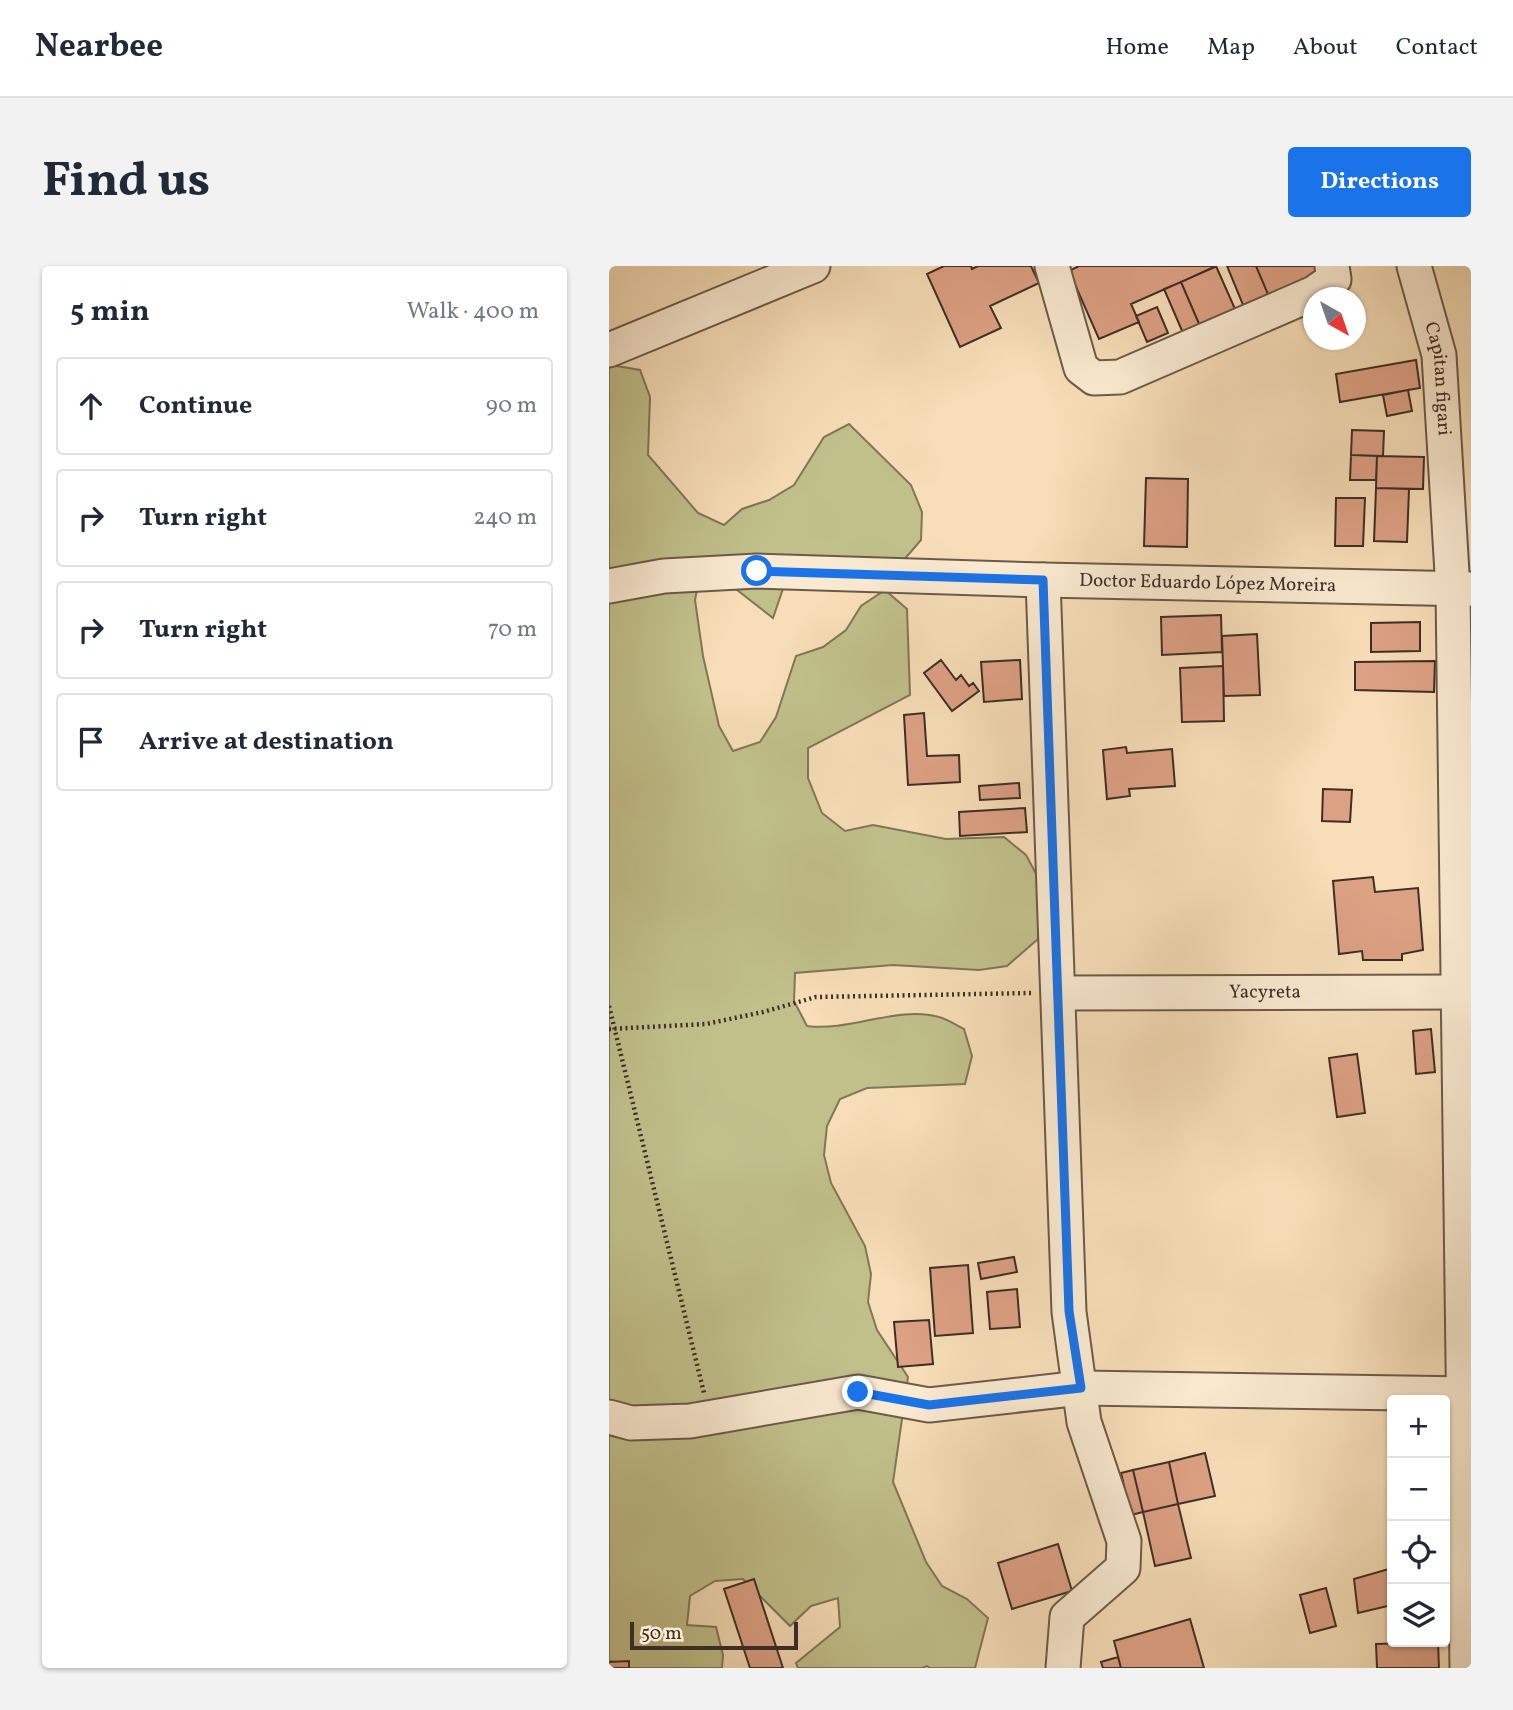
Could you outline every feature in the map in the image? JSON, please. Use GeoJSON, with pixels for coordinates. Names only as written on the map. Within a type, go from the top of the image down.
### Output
{"type":"FeatureCollection","features":[{"type":"Feature","properties":{"kind":"street"},"geometry":{"type":"LineString","coordinates":[[609,349],[813,266]]}},
{"type":"Feature","properties":{"kind":"street"},"geometry":{"type":"LineString","coordinates":[[1052,266],[1081,368],[1094,379],[1119,377],[1314,293],[1334,279],[1332,266]]}},
{"type":"Feature","properties":{"kind":"street","name":"Capitan figari"},"geometry":{"type":"LineString","coordinates":[[1414,266],[1439,355],[1462,589],[1467,1668]]}},
{"type":"Feature","properties":{"kind":"street","name":"Doctor Eduardo López Moreira"},"geometry":{"type":"LineString","coordinates":[[609,586],[664,576],[757,571],[1462,589]]}},
{"type":"Feature","properties":{"kind":"street"},"geometry":{"type":"LineString","coordinates":[[1043,580],[1069,1311],[1084,1422],[1124,1541],[1123,1568],[1067,1617],[1063,1668]]}},
{"type":"Feature","properties":{"kind":"street","name":"Yacyreta"},"geometry":{"type":"LineString","coordinates":[[1059,993],[1464,992]]}},
{"type":"Feature","properties":{"kind":"street"},"geometry":{"type":"LineString","coordinates":[[609,1417],[631,1423],[690,1421],[858,1392],[929,1405],[1081,1388],[1467,1394]]}},
{"type":"Feature","properties":{"kind":"path"},"geometry":{"type":"LineString","coordinates":[[612,1029],[706,1024],[816,997],[1059,993]]}},
{"type":"Feature","properties":{"kind":"path"},"geometry":{"type":"LineString","coordinates":[[609,1006],[612,1029],[702,1380],[709,1418]]}},
{"type":"Feature","properties":{"kind":"shaded area"},"geometry":{"type":"Polygon","coordinates":[[[611,365],[640,370],[650,397],[648,455],[698,513],[724,525],[742,509],[769,500],[794,485],[824,437],[849,424],[911,485],[922,512],[921,540],[902,562],[787,577],[773,618],[728,583],[700,575],[695,600],[703,656],[719,726],[733,751],[760,742],[776,717],[796,656],[823,647],[846,630],[861,606],[885,590],[907,609],[910,695],[808,748],[808,778],[822,813],[845,831],[873,825],[946,839],[1004,837],[1026,855],[1041,883],[1038,939],[1007,966],[979,970],[893,965],[795,973],[794,1001],[807,1026],[823,1027],[891,1016],[923,1014],[939,1017],[964,1029],[972,1056],[965,1084],[867,1088],[840,1099],[827,1126],[824,1155],[831,1183],[865,1246],[871,1274],[868,1302],[877,1330],[908,1377],[893,1482],[926,1562],[942,1586],[967,1599],[988,1618],[975,1668],[798,1668],[796,1663],[840,1627],[838,1598],[811,1606],[790,1626],[743,1579],[715,1581],[690,1596],[687,1625],[716,1627],[723,1655],[722,1668],[618,1668],[615,1662],[609,1661],[611,365]]]}},
{"type":"Feature","properties":{"kind":"building"},"geometry":{"type":"Polygon","coordinates":[[[944,266],[971,266],[972,269],[978,266],[1031,266],[1039,283],[990,306],[1001,328],[960,347],[927,274],[944,266]]]}},
{"type":"Feature","properties":{"kind":"building"},"geometry":{"type":"Polygon","coordinates":[[[1079,266],[1217,266],[1131,304],[1139,322],[1099,339],[1069,271],[1079,266]]]}},
{"type":"Feature","properties":{"kind":"building"},"geometry":{"type":"Polygon","coordinates":[[[1216,266],[1239,318],[1203,333],[1181,282],[1216,266]]]}},
{"type":"Feature","properties":{"kind":"building"},"geometry":{"type":"Polygon","coordinates":[[[1227,266],[1256,266],[1273,306],[1248,317],[1227,266]]]}},
{"type":"Feature","properties":{"kind":"building"},"geometry":{"type":"Polygon","coordinates":[[[1256,266],[1324,266],[1273,306],[1256,266]]]}},
{"type":"Feature","properties":{"kind":"building"},"geometry":{"type":"Polygon","coordinates":[[[1181,282],[1203,333],[1186,340],[1164,289],[1181,282]]]}},
{"type":"Feature","properties":{"kind":"building"},"geometry":{"type":"Polygon","coordinates":[[[1157,307],[1168,333],[1147,342],[1136,316],[1157,307]]]}},
{"type":"Feature","properties":{"kind":"building"},"geometry":{"type":"Polygon","coordinates":[[[1416,360],[1420,388],[1340,402],[1336,374],[1416,360]]]}},
{"type":"Feature","properties":{"kind":"building"},"geometry":{"type":"Polygon","coordinates":[[[1408,390],[1412,411],[1387,416],[1383,395],[1408,390]]]}},
{"type":"Feature","properties":{"kind":"building"},"geometry":{"type":"Polygon","coordinates":[[[1352,430],[1384,431],[1383,456],[1351,455],[1352,430]]]}},
{"type":"Feature","properties":{"kind":"building"},"geometry":{"type":"Polygon","coordinates":[[[1351,455],[1377,456],[1376,480],[1350,480],[1351,455]]]}},
{"type":"Feature","properties":{"kind":"building"},"geometry":{"type":"Polygon","coordinates":[[[1377,456],[1424,457],[1423,489],[1376,488],[1377,456]]]}},
{"type":"Feature","properties":{"kind":"building"},"geometry":{"type":"Polygon","coordinates":[[[1146,478],[1188,479],[1187,547],[1144,546],[1146,478]]]}},
{"type":"Feature","properties":{"kind":"building"},"geometry":{"type":"Polygon","coordinates":[[[1376,488],[1409,489],[1407,542],[1374,541],[1376,488]]]}},
{"type":"Feature","properties":{"kind":"building"},"geometry":{"type":"Polygon","coordinates":[[[1336,498],[1365,498],[1363,546],[1335,546],[1336,498]]]}},
{"type":"Feature","properties":{"kind":"building"},"geometry":{"type":"Polygon","coordinates":[[[1221,615],[1222,652],[1162,655],[1161,617],[1221,615]]]}},
{"type":"Feature","properties":{"kind":"building"},"geometry":{"type":"Polygon","coordinates":[[[1420,622],[1420,651],[1371,652],[1371,623],[1420,622]]]}},
{"type":"Feature","properties":{"kind":"building"},"geometry":{"type":"Polygon","coordinates":[[[1257,634],[1260,695],[1224,696],[1222,636],[1257,634]]]}},
{"type":"Feature","properties":{"kind":"building"},"geometry":{"type":"Polygon","coordinates":[[[941,660],[956,680],[961,675],[969,686],[973,683],[979,691],[952,711],[924,673],[941,660]]]}},
{"type":"Feature","properties":{"kind":"building"},"geometry":{"type":"Polygon","coordinates":[[[1020,660],[1022,699],[984,702],[981,662],[1020,660]]]}},
{"type":"Feature","properties":{"kind":"building"},"geometry":{"type":"Polygon","coordinates":[[[1435,661],[1434,692],[1355,690],[1355,662],[1435,661]]]}},
{"type":"Feature","properties":{"kind":"building"},"geometry":{"type":"Polygon","coordinates":[[[1223,666],[1224,721],[1182,722],[1180,668],[1223,666]]]}},
{"type":"Feature","properties":{"kind":"building"},"geometry":{"type":"Polygon","coordinates":[[[924,713],[927,756],[959,755],[960,782],[908,785],[904,715],[924,713]]]}},
{"type":"Feature","properties":{"kind":"building"},"geometry":{"type":"Polygon","coordinates":[[[1126,747],[1127,753],[1172,749],[1175,786],[1129,789],[1130,796],[1107,799],[1103,750],[1126,747]]]}},
{"type":"Feature","properties":{"kind":"building"},"geometry":{"type":"Polygon","coordinates":[[[1019,783],[1020,798],[980,800],[979,786],[1019,783]]]}},
{"type":"Feature","properties":{"kind":"building"},"geometry":{"type":"Polygon","coordinates":[[[1323,789],[1352,790],[1350,822],[1322,821],[1323,789]]]}},
{"type":"Feature","properties":{"kind":"building"},"geometry":{"type":"Polygon","coordinates":[[[1025,808],[1027,832],[960,836],[959,812],[1025,808]]]}},
{"type":"Feature","properties":{"kind":"building"},"geometry":{"type":"Polygon","coordinates":[[[1373,877],[1375,892],[1418,888],[1423,950],[1402,954],[1402,960],[1363,960],[1362,951],[1339,954],[1333,881],[1373,877]]]}},
{"type":"Feature","properties":{"kind":"building"},"geometry":{"type":"Polygon","coordinates":[[[1431,1029],[1435,1072],[1416,1074],[1413,1031],[1431,1029]]]}},
{"type":"Feature","properties":{"kind":"building"},"geometry":{"type":"Polygon","coordinates":[[[1357,1054],[1365,1113],[1337,1117],[1329,1058],[1357,1054]]]}},
{"type":"Feature","properties":{"kind":"building"},"geometry":{"type":"Polygon","coordinates":[[[1014,1257],[1017,1272],[981,1279],[978,1263],[1014,1257]]]}},
{"type":"Feature","properties":{"kind":"building"},"geometry":{"type":"Polygon","coordinates":[[[968,1265],[973,1333],[935,1336],[930,1268],[968,1265]]]}},
{"type":"Feature","properties":{"kind":"building"},"geometry":{"type":"Polygon","coordinates":[[[1017,1289],[1020,1327],[990,1329],[987,1292],[1017,1289]]]}},
{"type":"Feature","properties":{"kind":"building"},"geometry":{"type":"Polygon","coordinates":[[[929,1320],[933,1364],[898,1367],[894,1322],[929,1320]]]}},
{"type":"Feature","properties":{"kind":"building"},"geometry":{"type":"Polygon","coordinates":[[[1205,1453],[1215,1496],[1178,1504],[1169,1462],[1205,1453]]]}},
{"type":"Feature","properties":{"kind":"building"},"geometry":{"type":"Polygon","coordinates":[[[1169,1462],[1178,1504],[1143,1512],[1133,1470],[1169,1462]]]}},
{"type":"Feature","properties":{"kind":"building"},"geometry":{"type":"Polygon","coordinates":[[[1133,1470],[1143,1512],[1131,1515],[1121,1473],[1133,1470]]]}},
{"type":"Feature","properties":{"kind":"building"},"geometry":{"type":"Polygon","coordinates":[[[1178,1504],[1191,1558],[1155,1566],[1143,1512],[1178,1504]]]}},
{"type":"Feature","properties":{"kind":"building"},"geometry":{"type":"Polygon","coordinates":[[[1058,1544],[1072,1591],[1012,1609],[998,1563],[1058,1544]]]}},
{"type":"Feature","properties":{"kind":"building"},"geometry":{"type":"Polygon","coordinates":[[[1387,1569],[1387,1606],[1358,1613],[1354,1579],[1387,1569]]]}},
{"type":"Feature","properties":{"kind":"building"},"geometry":{"type":"Polygon","coordinates":[[[754,1579],[783,1668],[750,1668],[724,1589],[754,1579]]]}},
{"type":"Feature","properties":{"kind":"building"},"geometry":{"type":"Polygon","coordinates":[[[1326,1588],[1336,1626],[1310,1633],[1300,1595],[1326,1588]]]}},
{"type":"Feature","properties":{"kind":"building"},"geometry":{"type":"Polygon","coordinates":[[[1190,1619],[1204,1668],[1121,1668],[1114,1641],[1190,1619]]]}},
{"type":"Feature","properties":{"kind":"building"},"geometry":{"type":"Polygon","coordinates":[[[1376,1644],[1387,1644],[1387,1647],[1438,1647],[1439,1668],[1377,1668],[1376,1644]]]}},
{"type":"Feature","properties":{"kind":"building"},"geometry":{"type":"Polygon","coordinates":[[[1118,1657],[1121,1668],[1103,1668],[1101,1662],[1118,1657]]]}},
{"type":"Feature","properties":{"kind":"building"},"geometry":{"type":"Polygon","coordinates":[[[629,1661],[629,1668],[609,1668],[609,1662],[629,1661]]]}},
{"type":"Feature","properties":{"kind":"route"},"geometry":{"type":"LineString","coordinates":[[757,571],[1043,580],[1069,1311],[1081,1388],[929,1405],[858,1392]]}}]}
